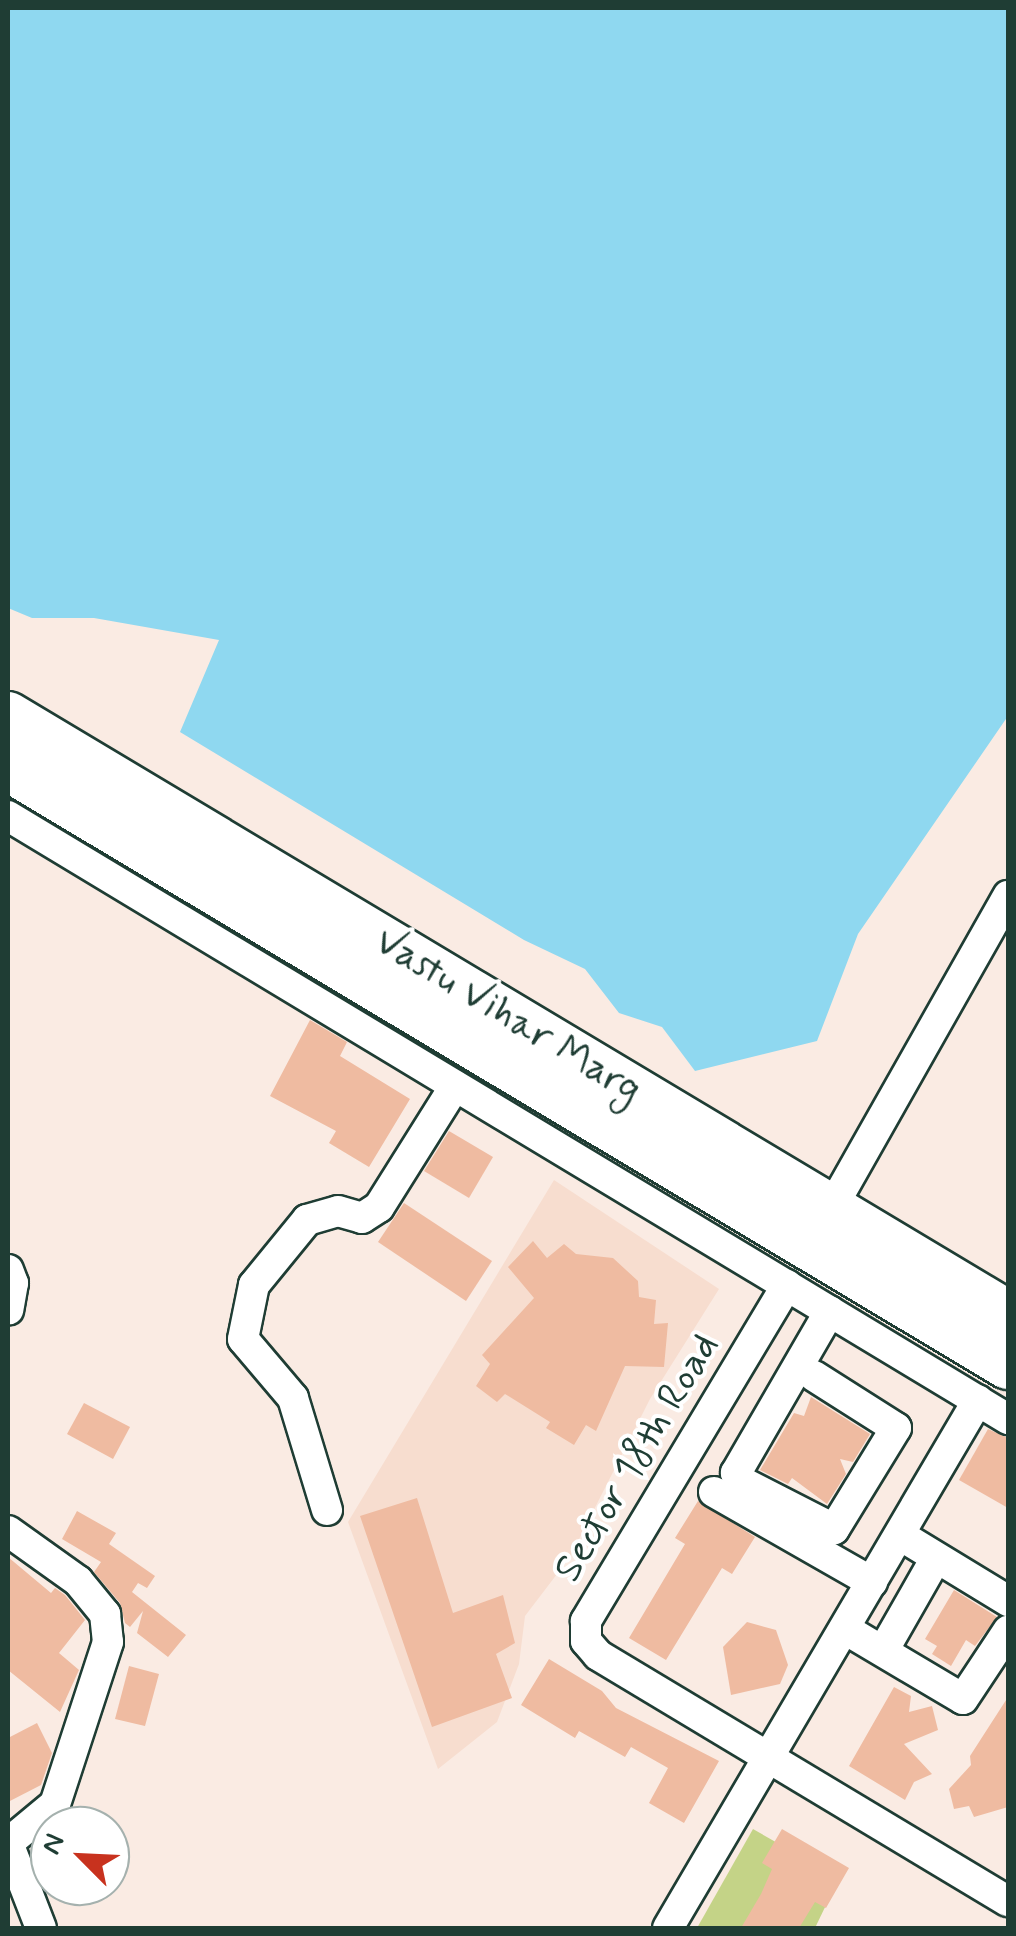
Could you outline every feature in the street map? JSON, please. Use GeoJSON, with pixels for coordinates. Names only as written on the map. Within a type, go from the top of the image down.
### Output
{"type":"FeatureCollection","features":[{"type":"Feature","properties":{"kind":"main road","name":"Vastu Vihar Marg"},"geometry":{"type":"LineString","coordinates":[[8,716],[1008,1315]]}},
{"type":"Feature","properties":{"kind":"main road","name":"Vastu Vihar Marg"},"geometry":{"type":"LineString","coordinates":[[8,767],[993,1382]]}},
{"type":"Feature","properties":{"kind":"street"},"geometry":{"type":"LineString","coordinates":[[8,816],[830,1311],[993,1382],[1008,1418]]}},
{"type":"Feature","properties":{"kind":"street"},"geometry":{"type":"LineString","coordinates":[[831,1209],[1008,896]]}},
{"type":"Feature","properties":{"kind":"street"},"geometry":{"type":"LineString","coordinates":[[326,1510],[293,1398],[244,1339],[254,1285],[307,1220],[338,1211],[362,1218],[379,1207],[455,1086]]}},
{"type":"Feature","properties":{"kind":"street"},"geometry":{"type":"LineString","coordinates":[[8,1270],[13,1283],[8,1310]]}},
{"type":"Feature","properties":{"kind":"street","name":"Sector 18th Road"},"geometry":{"type":"LineString","coordinates":[[788,1286],[586,1621],[586,1641],[598,1654],[769,1758],[1006,1895]]}},
{"type":"Feature","properties":{"kind":"street"},"geometry":{"type":"LineString","coordinates":[[814,1376],[896,1428],[834,1530],[744,1483],[736,1472],[830,1311]]}},
{"type":"Feature","properties":{"kind":"street"},"geometry":{"type":"LineString","coordinates":[[668,1928],[993,1382]]}},
{"type":"Feature","properties":{"kind":"street"},"geometry":{"type":"LineString","coordinates":[[714,1492],[872,1582]]}},
{"type":"Feature","properties":{"kind":"street"},"geometry":{"type":"LineString","coordinates":[[904,1529],[936,1558],[1008,1601]]}},
{"type":"Feature","properties":{"kind":"street"},"geometry":{"type":"LineString","coordinates":[[904,1529],[1008,1581]]}},
{"type":"Feature","properties":{"kind":"street"},"geometry":{"type":"LineString","coordinates":[[8,1531],[78,1581],[104,1614],[108,1642],[54,1804],[8,1844],[41,1928]]}},
{"type":"Feature","properties":{"kind":"street"},"geometry":{"type":"LineString","coordinates":[[882,1652],[936,1558]]}},
{"type":"Feature","properties":{"kind":"street"},"geometry":{"type":"LineString","coordinates":[[844,1629],[963,1699],[1008,1630]]}},
{"type":"Feature","properties":{"kind":"shaded area"},"geometry":{"type":"Polygon","coordinates":[[[554,1180],[719,1289],[650,1399],[570,1557],[525,1616],[519,1664],[497,1722],[438,1769],[348,1522],[554,1180]]]}},
{"type":"Feature","properties":{"kind":"green space"},"geometry":{"type":"Polygon","coordinates":[[[753,1829],[839,1878],[815,1928],[697,1928],[753,1829]]]}},
{"type":"Feature","properties":{"kind":"water"},"geometry":{"type":"Polygon","coordinates":[[[8,8],[1008,8],[1008,716],[858,934],[817,1041],[695,1071],[662,1027],[619,1013],[585,969],[524,940],[180,732],[219,640],[94,618],[32,618],[8,608],[8,8]]]}},
{"type":"Feature","properties":{"kind":"building"},"geometry":{"type":"Polygon","coordinates":[[[310,1020],[347,1042],[340,1056],[410,1099],[369,1167],[329,1143],[336,1131],[270,1096],[310,1020]]]}},
{"type":"Feature","properties":{"kind":"building"},"geometry":{"type":"Polygon","coordinates":[[[449,1131],[493,1157],[469,1198],[424,1171],[449,1131]]]}},
{"type":"Feature","properties":{"kind":"building"},"geometry":{"type":"Polygon","coordinates":[[[404,1203],[492,1261],[466,1301],[378,1242],[404,1203]]]}},
{"type":"Feature","properties":{"kind":"building"},"geometry":{"type":"Polygon","coordinates":[[[533,1241],[547,1258],[564,1244],[576,1254],[613,1258],[638,1281],[639,1297],[656,1300],[654,1324],[668,1323],[664,1367],[625,1366],[596,1431],[586,1425],[574,1445],[546,1428],[550,1422],[505,1394],[497,1402],[476,1386],[490,1364],[482,1355],[534,1298],[508,1267],[533,1241]]]}},
{"type":"Feature","properties":{"kind":"building"},"geometry":{"type":"Polygon","coordinates":[[[811,1397],[870,1434],[853,1462],[840,1459],[846,1474],[827,1504],[792,1478],[788,1484],[760,1470],[794,1413],[804,1416],[811,1397]]]}},
{"type":"Feature","properties":{"kind":"building"},"geometry":{"type":"Polygon","coordinates":[[[84,1403],[130,1427],[113,1459],[67,1434],[84,1403]]]}},
{"type":"Feature","properties":{"kind":"building"},"geometry":{"type":"Polygon","coordinates":[[[988,1429],[1008,1438],[1008,1508],[959,1480],[988,1429]]]}},
{"type":"Feature","properties":{"kind":"building"},"geometry":{"type":"Polygon","coordinates":[[[417,1498],[453,1613],[503,1595],[515,1643],[496,1654],[512,1698],[432,1727],[360,1516],[417,1498]]]}},
{"type":"Feature","properties":{"kind":"building"},"geometry":{"type":"Polygon","coordinates":[[[698,1501],[755,1537],[732,1574],[722,1568],[666,1660],[629,1638],[685,1544],[675,1538],[698,1501]]]}},
{"type":"Feature","properties":{"kind":"building"},"geometry":{"type":"Polygon","coordinates":[[[77,1511],[116,1533],[109,1544],[155,1576],[147,1588],[138,1583],[132,1592],[186,1635],[168,1657],[137,1633],[143,1611],[130,1627],[125,1623],[120,1603],[94,1572],[101,1562],[62,1539],[77,1511]]]}},
{"type":"Feature","properties":{"kind":"building"},"geometry":{"type":"Polygon","coordinates":[[[8,1557],[51,1593],[55,1588],[65,1595],[85,1620],[59,1653],[79,1670],[60,1712],[8,1670],[8,1557]]]}},
{"type":"Feature","properties":{"kind":"building"},"geometry":{"type":"Polygon","coordinates":[[[954,1590],[997,1617],[975,1646],[966,1640],[951,1666],[932,1654],[937,1646],[925,1639],[954,1590]]]}},
{"type":"Feature","properties":{"kind":"building"},"geometry":{"type":"Polygon","coordinates":[[[747,1622],[776,1630],[788,1665],[780,1684],[731,1695],[723,1647],[747,1622]]]}},
{"type":"Feature","properties":{"kind":"building"},"geometry":{"type":"Polygon","coordinates":[[[549,1659],[602,1691],[616,1708],[719,1761],[684,1823],[649,1803],[668,1768],[631,1747],[625,1757],[579,1731],[575,1738],[521,1705],[549,1659]]]}},
{"type":"Feature","properties":{"kind":"building"},"geometry":{"type":"Polygon","coordinates":[[[129,1666],[159,1674],[145,1726],[115,1719],[129,1666]]]}},
{"type":"Feature","properties":{"kind":"building"},"geometry":{"type":"Polygon","coordinates":[[[894,1687],[911,1696],[909,1712],[932,1706],[938,1730],[904,1744],[932,1774],[914,1782],[905,1800],[849,1766],[894,1687]]]}},
{"type":"Feature","properties":{"kind":"building"},"geometry":{"type":"Polygon","coordinates":[[[1008,1697],[1008,1807],[974,1817],[969,1806],[954,1809],[949,1789],[971,1765],[970,1756],[1008,1697]]]}},
{"type":"Feature","properties":{"kind":"building"},"geometry":{"type":"Polygon","coordinates":[[[37,1723],[52,1753],[41,1785],[8,1802],[8,1738],[37,1723]]]}},
{"type":"Feature","properties":{"kind":"building"},"geometry":{"type":"Polygon","coordinates":[[[782,1829],[849,1868],[826,1908],[815,1902],[799,1928],[741,1928],[772,1869],[762,1863],[782,1829]]]}}]}
